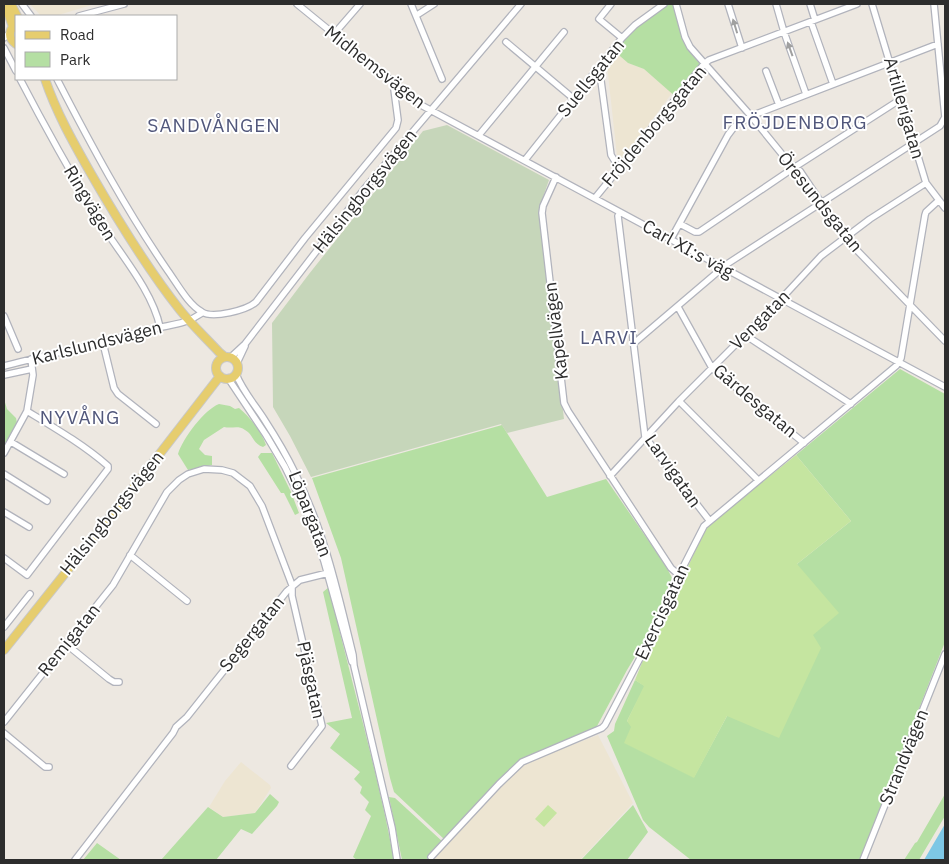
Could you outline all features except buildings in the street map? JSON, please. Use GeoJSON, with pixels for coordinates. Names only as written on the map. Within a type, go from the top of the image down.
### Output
{"type":"FeatureCollection","features":[{"type":"Feature","properties":{"kind":"main road"},"geometry":{"type":"LineString","coordinates":[[5,4],[14,42]]}},
{"type":"Feature","properties":{"kind":"main road","name":"Ringvägen"},"geometry":{"type":"LineString","coordinates":[[40,80],[118,219],[159,281],[190,321],[219,352],[231,359]]}},
{"type":"Feature","properties":{"kind":"main road","name":"Ringvägen"},"geometry":{"type":"LineString","coordinates":[[45,80],[51,98]]}},
{"type":"Feature","properties":{"kind":"main road","name":"Ringvägen"},"geometry":{"type":"LineString","coordinates":[[190,321],[196,333],[218,362]]}},
{"type":"Feature","properties":{"kind":"main road"},"geometry":{"type":"LineString","coordinates":[[231,359],[238,368],[236,374],[224,377],[217,371],[218,362],[231,359]]}},
{"type":"Feature","properties":{"kind":"main road","name":"Hälsingborgsvägen"},"geometry":{"type":"LineString","coordinates":[[4,650],[224,377]]}},
{"type":"Feature","properties":{"kind":"street"},"geometry":{"type":"LineString","coordinates":[[22,4],[30,15]]}},
{"type":"Feature","properties":{"kind":"street"},"geometry":{"type":"LineString","coordinates":[[83,15],[124,4]]}},
{"type":"Feature","properties":{"kind":"street","name":"Midhemsvägen"},"geometry":{"type":"LineString","coordinates":[[297,4],[421,105],[430,110]]}},
{"type":"Feature","properties":{"kind":"street"},"geometry":{"type":"LineString","coordinates":[[334,34],[360,4]]}},
{"type":"Feature","properties":{"kind":"street"},"geometry":{"type":"LineString","coordinates":[[412,4],[442,79]]}},
{"type":"Feature","properties":{"kind":"street"},"geometry":{"type":"LineString","coordinates":[[417,15],[434,4]]}},
{"type":"Feature","properties":{"kind":"street","name":"Hälsingborgsvägen"},"geometry":{"type":"LineString","coordinates":[[231,359],[245,344],[365,188],[521,4]]}},
{"type":"Feature","properties":{"kind":"street"},"geometry":{"type":"LineString","coordinates":[[611,4],[599,19],[622,38]]}},
{"type":"Feature","properties":{"kind":"street","name":"Suellsgatan"},"geometry":{"type":"LineString","coordinates":[[525,160],[622,38],[635,25],[664,4]]}},
{"type":"Feature","properties":{"kind":"street","name":"Öresundsgatan"},"geometry":{"type":"LineString","coordinates":[[676,4],[687,42],[704,64],[751,116],[790,164],[795,167],[845,238],[945,341]]}},
{"type":"Feature","properties":{"kind":"street"},"geometry":{"type":"LineString","coordinates":[[728,4],[742,48]]}},
{"type":"Feature","properties":{"kind":"street"},"geometry":{"type":"LineString","coordinates":[[776,4],[806,94]]}},
{"type":"Feature","properties":{"kind":"street"},"geometry":{"type":"LineString","coordinates":[[810,4],[813,21],[833,84]]}},
{"type":"Feature","properties":{"kind":"street","name":"Fröjdenborgsgatan"},"geometry":{"type":"LineString","coordinates":[[595,198],[709,60],[857,4]]}},
{"type":"Feature","properties":{"kind":"street","name":"Artillerigatan"},"geometry":{"type":"LineString","coordinates":[[872,4],[926,183],[945,208]]}},
{"type":"Feature","properties":{"kind":"street"},"geometry":{"type":"LineString","coordinates":[[633,344],[723,268],[940,126],[945,117],[934,4]]}},
{"type":"Feature","properties":{"kind":"street"},"geometry":{"type":"LineString","coordinates":[[479,135],[564,32]]}},
{"type":"Feature","properties":{"kind":"street"},"geometry":{"type":"LineString","coordinates":[[4,42],[14,42]]}},
{"type":"Feature","properties":{"kind":"street"},"geometry":{"type":"LineString","coordinates":[[506,42],[574,99]]}},
{"type":"Feature","properties":{"kind":"street"},"geometry":{"type":"LineString","coordinates":[[671,239],[734,127],[751,116],[938,44]]}},
{"type":"Feature","properties":{"kind":"street"},"geometry":{"type":"LineString","coordinates":[[4,48],[15,69]]}},
{"type":"Feature","properties":{"kind":"street"},"geometry":{"type":"LineString","coordinates":[[766,72],[779,105]]}},
{"type":"Feature","properties":{"kind":"street"},"geometry":{"type":"LineString","coordinates":[[595,73],[602,81],[612,155],[620,166]]}},
{"type":"Feature","properties":{"kind":"street","name":"Ringvägen"},"geometry":{"type":"LineString","coordinates":[[21,80],[84,196],[142,285],[160,327]]}},
{"type":"Feature","properties":{"kind":"street","name":"Ringvägen"},"geometry":{"type":"LineString","coordinates":[[58,80],[122,200],[180,288],[202,313]]}},
{"type":"Feature","properties":{"kind":"street","name":"Hälsingborgsvägen"},"geometry":{"type":"LineString","coordinates":[[202,313],[210,316],[226,313],[250,308],[256,302],[305,238],[396,128],[398,120],[393,82]]}},
{"type":"Feature","properties":{"kind":"street"},"geometry":{"type":"LineString","coordinates":[[680,224],[695,232],[699,232],[901,99]]}},
{"type":"Feature","properties":{"kind":"street","name":"Carl XI:s väg"},"geometry":{"type":"LineString","coordinates":[[430,110],[945,387]]}},
{"type":"Feature","properties":{"kind":"street","name":"Kapellvägen"},"geometry":{"type":"LineString","coordinates":[[556,177],[542,213],[564,402],[671,568],[679,575]]}},
{"type":"Feature","properties":{"kind":"street","name":"Vengatan"},"geometry":{"type":"LineString","coordinates":[[610,476],[679,401],[781,300],[821,256],[870,219],[926,183]]}},
{"type":"Feature","properties":{"kind":"street"},"geometry":{"type":"LineString","coordinates":[[898,362],[925,216],[926,212],[938,201]]}},
{"type":"Feature","properties":{"kind":"street","name":"Larvigatan"},"geometry":{"type":"LineString","coordinates":[[620,212],[618,216],[645,437],[708,520]]}},
{"type":"Feature","properties":{"kind":"street","name":"Gärdesgatan"},"geometry":{"type":"LineString","coordinates":[[678,307],[712,368],[804,443]]}},
{"type":"Feature","properties":{"kind":"street"},"geometry":{"type":"LineString","coordinates":[[190,321],[202,313]]}},
{"type":"Feature","properties":{"kind":"street"},"geometry":{"type":"LineString","coordinates":[[4,316],[18,349]]}},
{"type":"Feature","properties":{"kind":"street","name":"Karlslundsvägen"},"geometry":{"type":"LineString","coordinates":[[4,366],[190,321]]}},
{"type":"Feature","properties":{"kind":"street"},"geometry":{"type":"LineString","coordinates":[[745,335],[851,404]]}},
{"type":"Feature","properties":{"kind":"street"},"geometry":{"type":"LineString","coordinates":[[103,343],[114,388],[118,394],[156,424]]}},
{"type":"Feature","properties":{"kind":"street"},"geometry":{"type":"LineString","coordinates":[[4,453],[27,411],[32,382],[31,359]]}},
{"type":"Feature","properties":{"kind":"street","name":"Exercisgatan"},"geometry":{"type":"LineString","coordinates":[[431,857],[504,778],[522,762],[602,728],[605,725],[660,620],[675,590],[679,575],[708,520],[851,404],[898,362]]}},
{"type":"Feature","properties":{"kind":"street","name":"Karlslundsvägen"},"geometry":{"type":"LineString","coordinates":[[4,376],[32,369]]}},
{"type":"Feature","properties":{"kind":"street","name":"Löpargatan"},"geometry":{"type":"LineString","coordinates":[[236,374],[238,381],[275,437],[298,479],[317,524],[349,656],[354,666],[398,860]]}},
{"type":"Feature","properties":{"kind":"street","name":"Löpargatan"},"geometry":{"type":"LineString","coordinates":[[224,377],[240,394],[266,435],[300,496],[330,573]]}},
{"type":"Feature","properties":{"kind":"street"},"geometry":{"type":"LineString","coordinates":[[679,401],[758,480]]}},
{"type":"Feature","properties":{"kind":"street"},"geometry":{"type":"LineString","coordinates":[[4,558],[27,576],[108,469],[108,466],[80,445],[27,411]]}},
{"type":"Feature","properties":{"kind":"street"},"geometry":{"type":"LineString","coordinates":[[11,442],[64,474]]}},
{"type":"Feature","properties":{"kind":"street","name":"Remigatan"},"geometry":{"type":"LineString","coordinates":[[4,722],[113,585],[160,504],[174,485],[194,472],[204,469],[222,470],[240,477],[254,491],[262,506],[292,585]]}},
{"type":"Feature","properties":{"kind":"street"},"geometry":{"type":"LineString","coordinates":[[4,474],[47,501]]}},
{"type":"Feature","properties":{"kind":"street"},"geometry":{"type":"LineString","coordinates":[[4,512],[28,527]]}},
{"type":"Feature","properties":{"kind":"street"},"geometry":{"type":"LineString","coordinates":[[130,555],[188,601]]}},
{"type":"Feature","properties":{"kind":"street","name":"Segergatan"},"geometry":{"type":"LineString","coordinates":[[74,860],[173,733],[184,724],[187,716],[292,585],[300,580],[330,573]]}},
{"type":"Feature","properties":{"kind":"street","name":"Pjäsgatan"},"geometry":{"type":"LineString","coordinates":[[291,766],[322,726],[292,596],[292,585]]}},
{"type":"Feature","properties":{"kind":"street"},"geometry":{"type":"LineString","coordinates":[[4,627],[30,594]]}},
{"type":"Feature","properties":{"kind":"street"},"geometry":{"type":"LineString","coordinates":[[66,644],[109,679],[119,682]]}},
{"type":"Feature","properties":{"kind":"street","name":"Strandvägen"},"geometry":{"type":"LineString","coordinates":[[864,860],[945,654]]}},
{"type":"Feature","properties":{"kind":"street"},"geometry":{"type":"LineString","coordinates":[[4,733],[45,768],[49,767]]}},
{"type":"Feature","properties":{"kind":"shaded area"},"geometry":{"type":"Polygon","coordinates":[[[30,4],[95,4],[58,15],[40,15],[30,4]]]}},
{"type":"Feature","properties":{"kind":"shaded area"},"geometry":{"type":"Polygon","coordinates":[[[618,54],[628,63],[644,69],[672,93],[621,162],[616,161],[607,65],[618,54]]]}},
{"type":"Feature","properties":{"kind":"shaded area"},"geometry":{"type":"Polygon","coordinates":[[[598,735],[633,803],[580,860],[430,860],[520,765],[598,735]]]}},
{"type":"Feature","properties":{"kind":"shaded area"},"geometry":{"type":"Polygon","coordinates":[[[241,762],[270,785],[271,788],[255,813],[223,817],[209,807],[225,781],[241,762]]]}},
{"type":"Feature","properties":{"kind":"green space"},"geometry":{"type":"Polygon","coordinates":[[[664,4],[676,4],[685,37],[704,64],[677,98],[644,69],[628,63],[613,50],[622,38],[664,4]]]}},
{"type":"Feature","properties":{"kind":"green space"},"geometry":{"type":"Polygon","coordinates":[[[447,125],[549,180],[541,203],[540,213],[564,419],[507,433],[501,424],[311,477],[273,407],[272,323],[423,131],[447,125]]]}},
{"type":"Feature","properties":{"kind":"green space"},"geometry":{"type":"Polygon","coordinates":[[[900,369],[945,394],[945,642],[860,860],[691,860],[649,827],[643,820],[607,736],[614,731],[615,724],[635,680],[645,686],[627,721],[694,777],[727,716],[813,635],[797,564],[851,521],[796,455],[900,369]]]}},
{"type":"Feature","properties":{"kind":"green space"},"geometry":{"type":"Polygon","coordinates":[[[4,399],[7,409],[16,418],[17,423],[4,445],[4,399]]]}},
{"type":"Feature","properties":{"kind":"green space"},"geometry":{"type":"Polygon","coordinates":[[[219,404],[235,409],[239,408],[243,411],[258,430],[266,445],[260,446],[248,432],[242,429],[224,427],[204,440],[199,449],[205,455],[212,456],[212,465],[188,470],[178,454],[189,433],[201,418],[219,404]]]}},
{"type":"Feature","properties":{"kind":"green space"},"geometry":{"type":"Polygon","coordinates":[[[502,425],[547,497],[606,479],[666,566],[672,578],[650,632],[596,728],[517,762],[444,839],[394,792],[341,558],[312,478],[502,425]]]}},
{"type":"Feature","properties":{"kind":"green space"},"geometry":{"type":"Polygon","coordinates":[[[261,453],[272,453],[299,513],[295,515],[284,493],[281,493],[258,457],[261,453]]]}},
{"type":"Feature","properties":{"kind":"green space"},"geometry":{"type":"Polygon","coordinates":[[[796,455],[851,521],[797,564],[839,613],[813,635],[821,648],[779,738],[727,716],[694,778],[624,743],[631,727],[627,721],[644,686],[635,680],[706,527],[796,455]]]}},
{"type":"Feature","properties":{"kind":"green space"},"geometry":{"type":"Polygon","coordinates":[[[329,587],[372,757],[394,860],[357,860],[353,857],[371,816],[365,810],[369,802],[360,793],[362,787],[354,779],[360,772],[330,748],[340,734],[326,723],[352,718],[323,592],[329,587]]]}},
{"type":"Feature","properties":{"kind":"green space"},"geometry":{"type":"Polygon","coordinates":[[[270,794],[279,802],[277,806],[252,834],[241,829],[216,860],[161,860],[208,807],[223,817],[255,813],[270,794]]]}},
{"type":"Feature","properties":{"kind":"green space"},"geometry":{"type":"Polygon","coordinates":[[[945,794],[945,816],[919,860],[904,860],[917,842],[945,794]]]}},
{"type":"Feature","properties":{"kind":"green space"},"geometry":{"type":"Polygon","coordinates":[[[389,797],[395,798],[443,842],[426,860],[402,860],[389,797]]]}},
{"type":"Feature","properties":{"kind":"green space"},"geometry":{"type":"Polygon","coordinates":[[[548,805],[557,813],[544,827],[535,819],[548,805]]]}},
{"type":"Feature","properties":{"kind":"green space"},"geometry":{"type":"Polygon","coordinates":[[[633,805],[648,832],[627,860],[581,860],[633,805]]]}},
{"type":"Feature","properties":{"kind":"green space"},"geometry":{"type":"Polygon","coordinates":[[[97,843],[121,860],[83,860],[97,843]]]}},
{"type":"Feature","properties":{"kind":"water"},"geometry":{"type":"Polygon","coordinates":[[[945,824],[945,860],[924,860],[945,824]]]}},
{"type":"Feature","properties":{"kind":"district","name":"FRÖJDENBORG"},"geometry":{"type":"Point","coordinates":[795,122]}},
{"type":"Feature","properties":{"kind":"district","name":"SANDVÅNGEN"},"geometry":{"type":"Point","coordinates":[214,125]}},
{"type":"Feature","properties":{"kind":"district","name":"LARVI"},"geometry":{"type":"Point","coordinates":[609,337]}},
{"type":"Feature","properties":{"kind":"district","name":"NYVÅNG"},"geometry":{"type":"Point","coordinates":[80,417]}}]}
